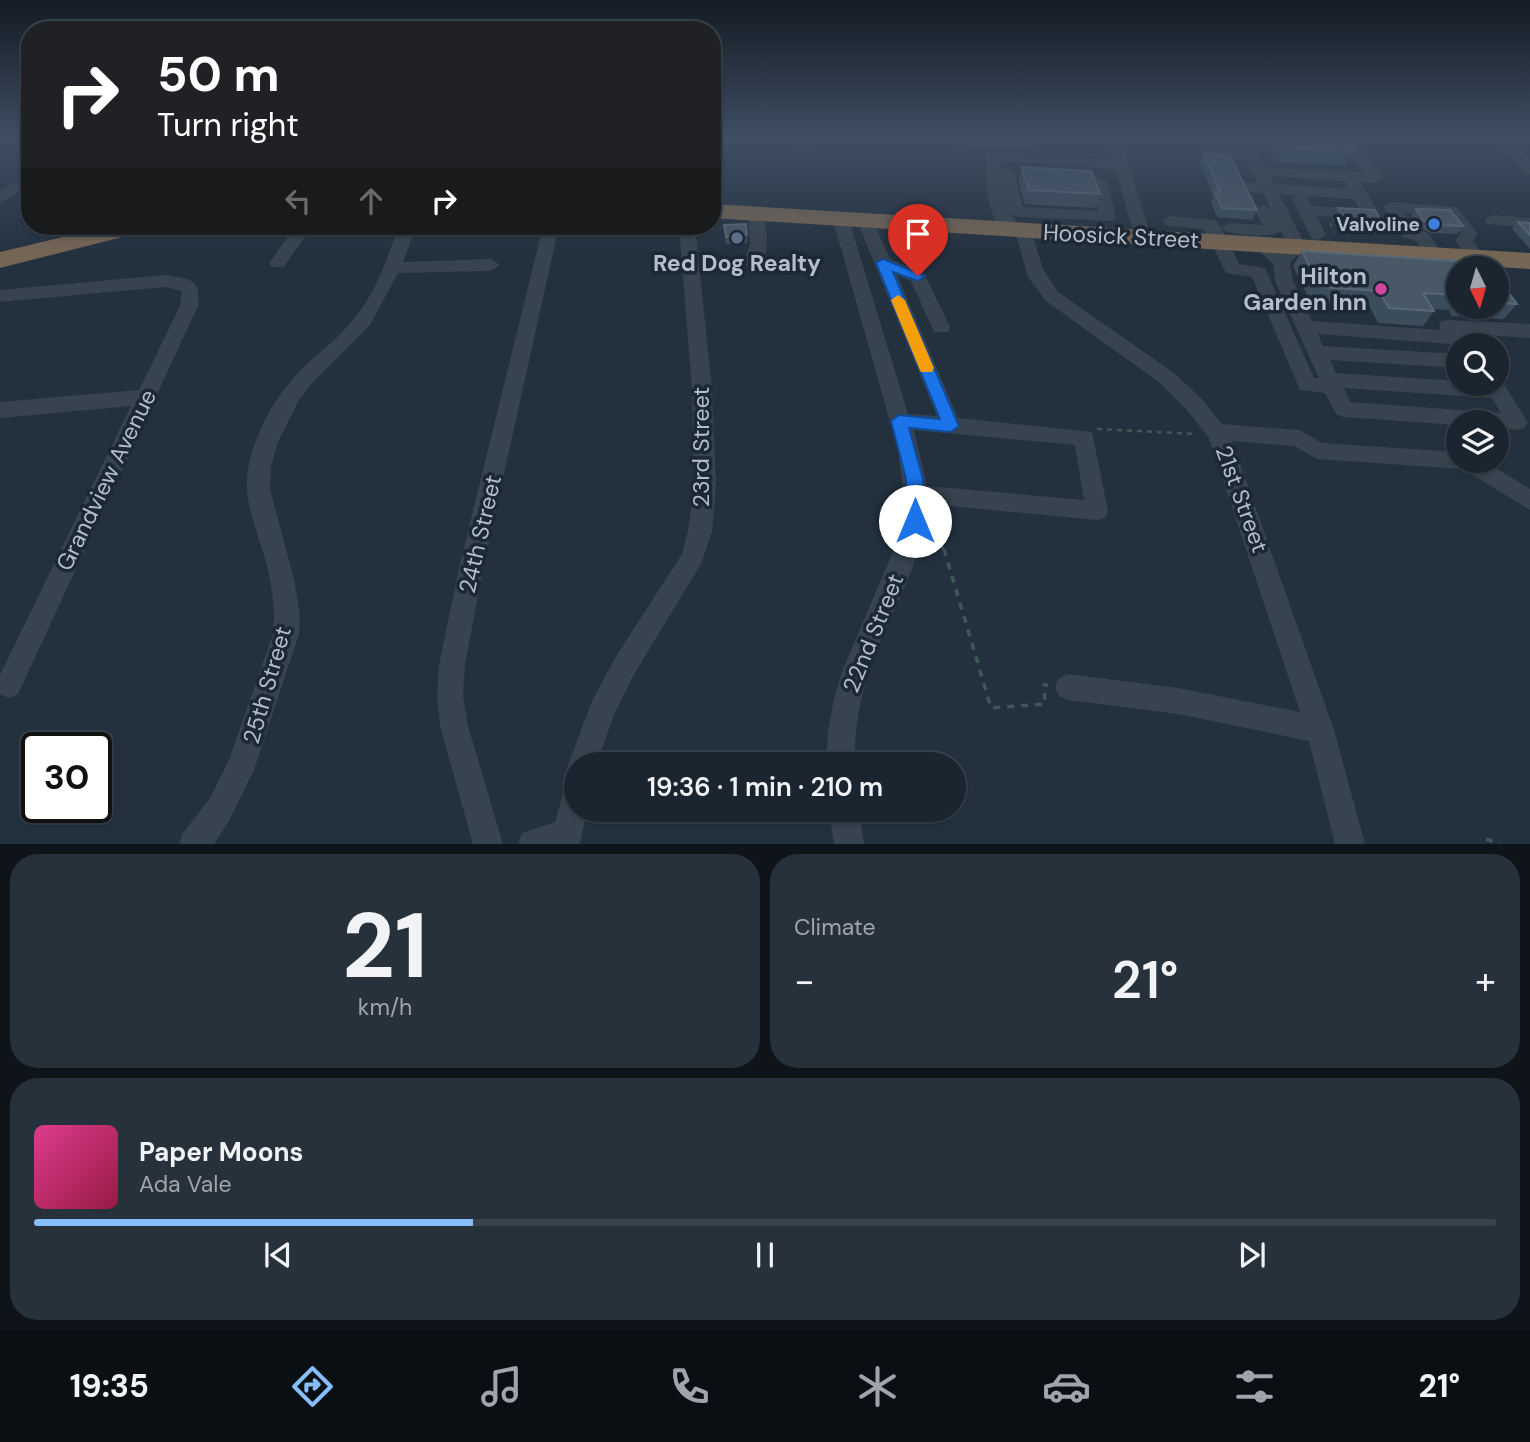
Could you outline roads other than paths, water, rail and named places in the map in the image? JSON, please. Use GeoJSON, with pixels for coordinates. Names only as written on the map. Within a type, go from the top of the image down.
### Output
{"type":"FeatureCollection","features":[{"type":"Feature","properties":{"kind":"highway","name":"Hoosick Street"},"geometry":{"type":"LineString","coordinates":[[721,212],[1143,237],[1222,237],[1299,248],[1428,246],[1522,256]]}},
{"type":"Feature","properties":{"kind":"highway"},"geometry":{"type":"LineString","coordinates":[[0,260],[101,235]]}},
{"type":"Feature","properties":{"kind":"street"},"geometry":{"type":"LineString","coordinates":[[998,175],[992,180],[996,206],[1019,230]]}},
{"type":"Feature","properties":{"kind":"street"},"geometry":{"type":"LineString","coordinates":[[1002,175],[1013,209],[1020,212],[1108,217],[1099,182],[1093,175]]}},
{"type":"Feature","properties":{"kind":"street"},"geometry":{"type":"LineString","coordinates":[[1125,175],[1143,237]]}},
{"type":"Feature","properties":{"kind":"street"},"geometry":{"type":"LineString","coordinates":[[1222,237],[1273,231],[1269,188],[1263,175]]}},
{"type":"Feature","properties":{"kind":"street"},"geometry":{"type":"LineString","coordinates":[[1345,175],[1375,178],[1373,175]]}},
{"type":"Feature","properties":{"kind":"street"},"geometry":{"type":"LineString","coordinates":[[1305,210],[1372,215],[1349,176]]}},
{"type":"Feature","properties":{"kind":"street"},"geometry":{"type":"LineString","coordinates":[[0,198],[21,185]]}},
{"type":"Feature","properties":{"kind":"street"},"geometry":{"type":"LineString","coordinates":[[1245,187],[1359,194]]}},
{"type":"Feature","properties":{"kind":"street"},"geometry":{"type":"LineString","coordinates":[[1294,190],[1305,210],[1299,248],[1284,281],[1343,409],[1517,422],[1501,396]]}},
{"type":"Feature","properties":{"kind":"street"},"geometry":{"type":"LineString","coordinates":[[983,228],[996,206]]}},
{"type":"Feature","properties":{"kind":"street"},"geometry":{"type":"LineString","coordinates":[[1428,246],[1409,233],[1392,207],[1451,210],[1470,234],[1471,249]]}},
{"type":"Feature","properties":{"kind":"street"},"geometry":{"type":"LineString","coordinates":[[752,263],[759,244],[756,214]]}},
{"type":"Feature","properties":{"kind":"street"},"geometry":{"type":"LineString","coordinates":[[1272,216],[1299,248]]}},
{"type":"Feature","properties":{"kind":"street","name":"22nd Street"},"geometry":{"type":"LineString","coordinates":[[841,220],[922,494],[900,565],[853,671],[844,707],[841,752]]}},
{"type":"Feature","properties":{"kind":"street"},"geometry":{"type":"LineString","coordinates":[[1493,220],[1530,223]]}},
{"type":"Feature","properties":{"kind":"street"},"geometry":{"type":"LineString","coordinates":[[865,221],[889,262],[951,426]]}},
{"type":"Feature","properties":{"kind":"street"},"geometry":{"type":"LineString","coordinates":[[1169,221],[1210,224],[1222,237],[1232,269],[1259,272],[1307,385],[1331,383],[1446,386]]}},
{"type":"Feature","properties":{"kind":"street","name":"21st Street"},"geometry":{"type":"LineString","coordinates":[[1019,230],[1036,275],[1055,301],[1152,365],[1182,390],[1235,477],[1320,730],[1349,844]]}},
{"type":"Feature","properties":{"kind":"street"},"geometry":{"type":"LineString","coordinates":[[278,263],[298,235]]}},
{"type":"Feature","properties":{"kind":"street","name":"25th Street"},"geometry":{"type":"LineString","coordinates":[[194,844],[207,830],[237,775],[282,652],[287,619],[278,562],[260,505],[258,486],[260,467],[269,437],[292,394],[363,322],[373,306],[404,235]]}},
{"type":"Feature","properties":{"kind":"street","name":"24th Street"},"geometry":{"type":"LineString","coordinates":[[488,844],[454,726],[450,696],[452,665],[471,568],[549,235]]}},
{"type":"Feature","properties":{"kind":"street","name":"23rd Street"},"geometry":{"type":"LineString","coordinates":[[587,752],[602,710],[624,667],[693,557],[700,531],[705,486],[702,389],[688,235]]}},
{"type":"Feature","properties":{"kind":"street"},"geometry":{"type":"LineString","coordinates":[[889,262],[918,276],[941,327]]}},
{"type":"Feature","properties":{"kind":"street"},"geometry":{"type":"LineString","coordinates":[[390,268],[491,265]]}},
{"type":"Feature","properties":{"kind":"street","name":"Grandview Avenue"},"geometry":{"type":"LineString","coordinates":[[0,296],[165,281],[176,282],[191,289],[191,298],[146,397],[9,685]]}},
{"type":"Feature","properties":{"kind":"street"},"geometry":{"type":"LineString","coordinates":[[1302,321],[1377,320]]}},
{"type":"Feature","properties":{"kind":"street"},"geometry":{"type":"LineString","coordinates":[[1302,321],[1446,335]]}},
{"type":"Feature","properties":{"kind":"street"},"geometry":{"type":"LineString","coordinates":[[1421,324],[1451,333]]}},
{"type":"Feature","properties":{"kind":"street"},"geometry":{"type":"LineString","coordinates":[[1508,333],[1530,331]]}},
{"type":"Feature","properties":{"kind":"street"},"geometry":{"type":"LineString","coordinates":[[1316,352],[1446,360]]}},
{"type":"Feature","properties":{"kind":"street"},"geometry":{"type":"LineString","coordinates":[[0,410],[146,397]]}},
{"type":"Feature","properties":{"kind":"street"},"geometry":{"type":"LineString","coordinates":[[899,421],[1084,438],[1097,511],[922,494]]}},
{"type":"Feature","properties":{"kind":"street"},"geometry":{"type":"LineString","coordinates":[[1206,433],[1299,438],[1317,450],[1467,461],[1530,501]]}},
{"type":"Feature","properties":{"kind":"street"},"geometry":{"type":"LineString","coordinates":[[1068,687],[1178,701],[1320,730]]}},
{"type":"Feature","properties":{"kind":"street"},"geometry":{"type":"LineString","coordinates":[[846,822],[849,844]]}},
{"type":"Feature","properties":{"kind":"street"},"geometry":{"type":"LineString","coordinates":[[533,844],[566,838]]}},
{"type":"Feature","properties":{"kind":"place","name":"Valvoline"},"geometry":{"type":"Point","coordinates":[1434,224]}},
{"type":"Feature","properties":{"kind":"place","name":"Red Dog Realty"},"geometry":{"type":"Point","coordinates":[737,238]}},
{"type":"Feature","properties":{"kind":"place","name":"Hilton Garden Inn"},"geometry":{"type":"Point","coordinates":[1381,289]}}]}
